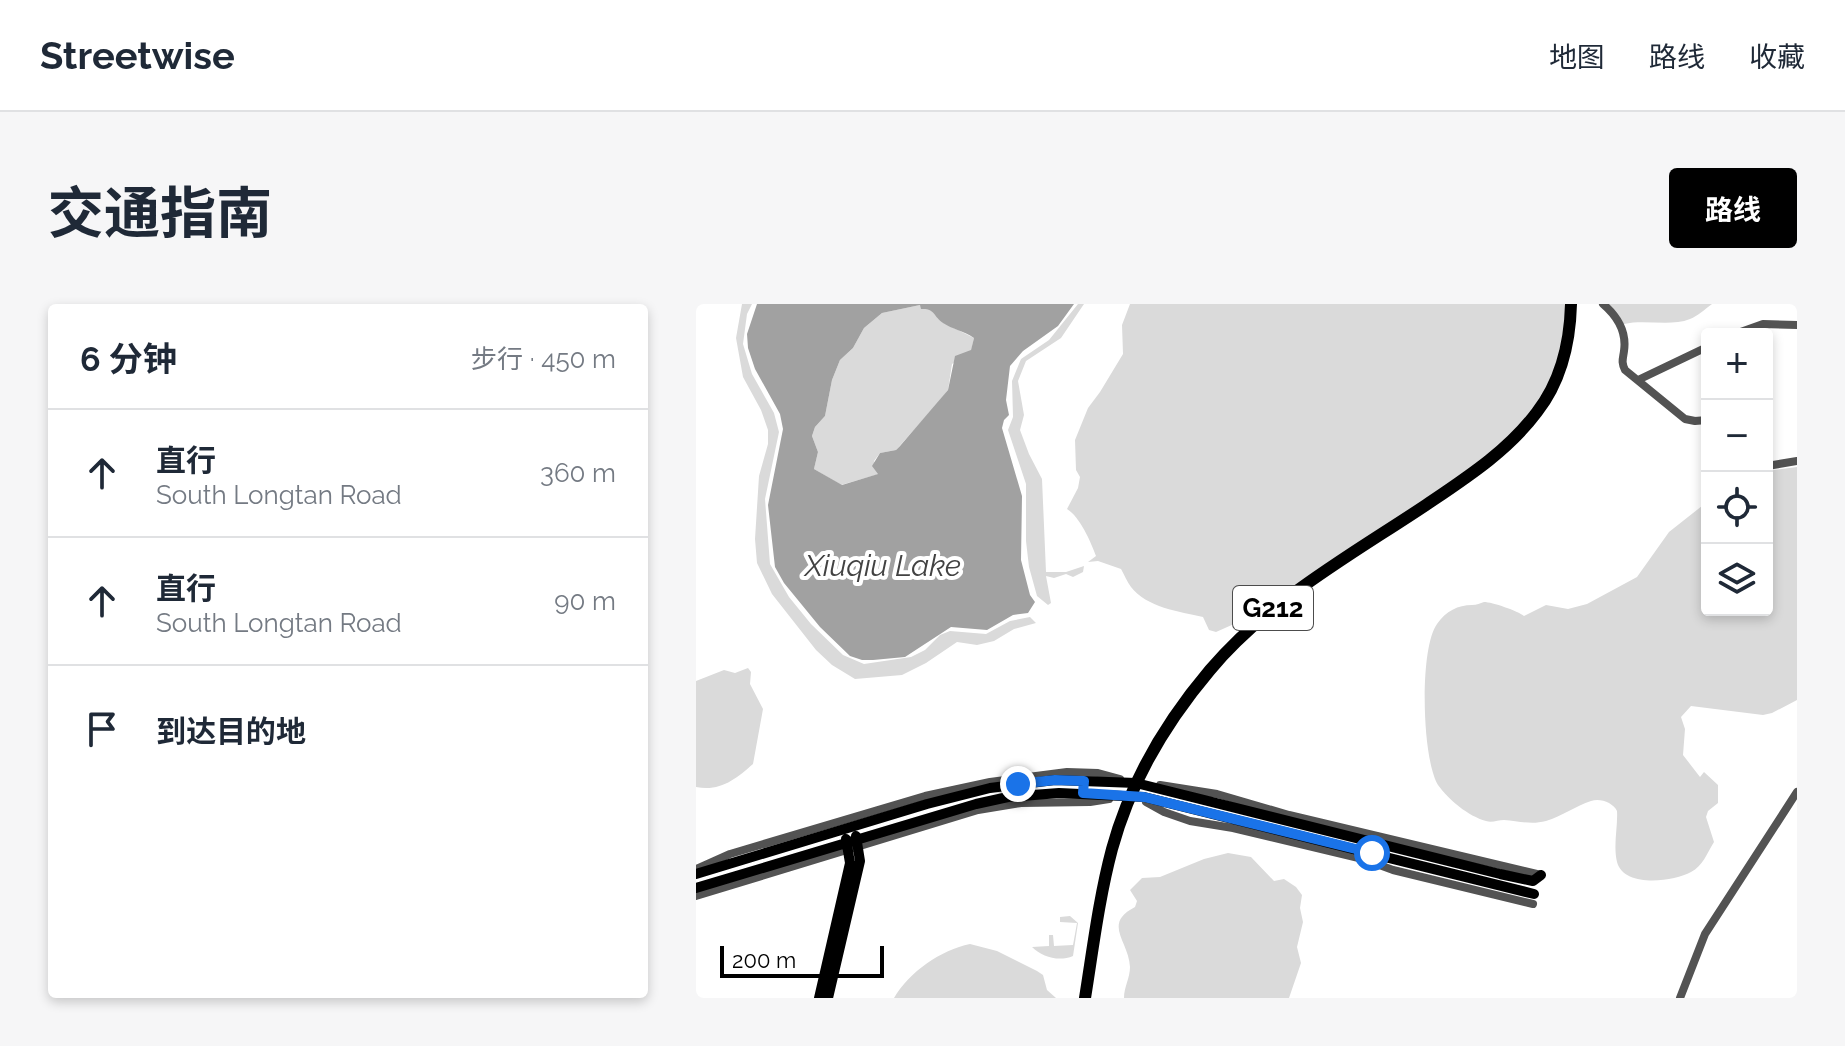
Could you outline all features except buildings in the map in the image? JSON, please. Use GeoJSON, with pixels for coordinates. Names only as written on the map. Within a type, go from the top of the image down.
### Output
{"type":"FeatureCollection","features":[{"type":"Feature","properties":{"kind":"highway","name":"G212"},"geometry":{"type":"LineString","coordinates":[[1085,998],[1112,849],[1133,789],[1161,736],[1199,684],[1233,645],[1267,613],[1508,445],[1538,411],[1559,373],[1569,334],[1571,304]]}},
{"type":"Feature","properties":{"kind":"main road"},"geometry":{"type":"LineString","coordinates":[[1056,772],[1083,787]]}},
{"type":"Feature","properties":{"kind":"main road"},"geometry":{"type":"LineString","coordinates":[[696,871],[990,788],[1066,780]]}},
{"type":"Feature","properties":{"kind":"main road"},"geometry":{"type":"LineString","coordinates":[[696,888],[995,800],[1083,787],[1133,789],[1362,855],[1534,899]]}},
{"type":"Feature","properties":{"kind":"main road"},"geometry":{"type":"LineString","coordinates":[[1180,801],[1215,801],[1533,881],[1541,875]]}},
{"type":"Feature","properties":{"kind":"main road"},"geometry":{"type":"LineString","coordinates":[[828,998],[860,861],[848,828]]}},
{"type":"Feature","properties":{"kind":"main road"},"geometry":{"type":"LineString","coordinates":[[819,998],[853,844]]}},
{"type":"Feature","properties":{"kind":"main road"},"geometry":{"type":"LineString","coordinates":[[731,863],[735,876]]}},
{"type":"Feature","properties":{"kind":"street"},"geometry":{"type":"LineString","coordinates":[[1603,304],[1613,312],[1623,329],[1625,349],[1622,364],[1685,419],[1701,420]]}},
{"type":"Feature","properties":{"kind":"street"},"geometry":{"type":"LineString","coordinates":[[1752,328],[1763,324],[1797,325]]}},
{"type":"Feature","properties":{"kind":"street"},"geometry":{"type":"LineString","coordinates":[[1638,380],[1701,350]]}},
{"type":"Feature","properties":{"kind":"street"},"geometry":{"type":"LineString","coordinates":[[1773,465],[1797,461]]}},
{"type":"Feature","properties":{"kind":"street"},"geometry":{"type":"LineString","coordinates":[[696,871],[730,854],[925,796],[1056,772],[1098,773],[1117,779],[1164,812],[1198,823],[1362,855]]}},
{"type":"Feature","properties":{"kind":"street"},"geometry":{"type":"LineString","coordinates":[[696,896],[853,844],[994,807],[1021,803],[1090,802],[1133,789],[1217,794],[1289,815],[1541,875]]}},
{"type":"Feature","properties":{"kind":"street"},"geometry":{"type":"LineString","coordinates":[[1680,998],[1705,934],[1797,792]]}},
{"type":"Feature","properties":{"kind":"shaded area"},"geometry":{"type":"Polygon","coordinates":[[[742,304],[752,304],[747,314],[743,344],[752,374],[774,413],[779,432],[765,499],[770,564],[789,597],[811,624],[843,655],[864,664],[911,657],[950,631],[986,634],[1010,621],[1030,617],[1036,623],[1014,629],[994,641],[977,645],[957,642],[902,675],[855,679],[832,665],[816,650],[772,594],[757,563],[755,539],[759,476],[768,444],[768,430],[743,377],[736,338],[742,304]]]}},
{"type":"Feature","properties":{"kind":"shaded area"},"geometry":{"type":"Polygon","coordinates":[[[1078,304],[1084,304],[1061,338],[1026,361],[1018,381],[1024,415],[1020,430],[1042,479],[1046,572],[1066,572],[1084,566],[1083,572],[1073,577],[1066,574],[1054,578],[1046,576],[1051,603],[1048,605],[1037,596],[1029,567],[1026,484],[1008,430],[1013,417],[1012,381],[1021,359],[1049,340],[1078,304]]]}},
{"type":"Feature","properties":{"kind":"shaded area"},"geometry":{"type":"Polygon","coordinates":[[[1130,304],[1568,304],[1565,344],[1547,389],[1523,423],[1486,458],[1261,612],[1216,632],[1209,630],[1203,617],[1164,608],[1137,594],[1121,569],[1098,561],[1088,562],[1096,556],[1094,550],[1081,524],[1067,509],[1080,477],[1076,470],[1075,440],[1088,408],[1123,354],[1122,325],[1130,304]]]}},
{"type":"Feature","properties":{"kind":"shaded area"},"geometry":{"type":"Polygon","coordinates":[[[1606,304],[1712,304],[1696,316],[1682,321],[1624,324],[1606,304]]]}},
{"type":"Feature","properties":{"kind":"shaded area"},"geometry":{"type":"Polygon","coordinates":[[[920,305],[935,312],[942,322],[974,338],[971,351],[952,364],[948,390],[937,404],[896,450],[880,453],[874,461],[879,474],[841,485],[814,469],[818,452],[812,436],[825,416],[832,380],[840,360],[853,348],[864,328],[882,313],[920,305]]]}},
{"type":"Feature","properties":{"kind":"shaded area"},"geometry":{"type":"Polygon","coordinates":[[[1797,467],[1797,700],[1763,715],[1691,706],[1681,717],[1685,729],[1683,755],[1700,777],[1704,772],[1718,785],[1718,803],[1706,817],[1714,842],[1699,866],[1683,876],[1662,880],[1629,876],[1617,862],[1617,811],[1603,801],[1591,801],[1552,819],[1530,823],[1490,822],[1459,807],[1438,785],[1426,729],[1427,656],[1431,637],[1444,616],[1457,608],[1484,602],[1524,616],[1546,605],[1568,609],[1587,604],[1637,577],[1669,532],[1701,507],[1701,616],[1773,616],[1773,470],[1797,467]]]}},
{"type":"Feature","properties":{"kind":"shaded area"},"geometry":{"type":"Polygon","coordinates":[[[748,668],[751,672],[750,684],[763,709],[753,764],[720,786],[696,787],[696,681],[724,670],[735,673],[748,668]]]}},
{"type":"Feature","properties":{"kind":"shaded area"},"geometry":{"type":"Polygon","coordinates":[[[1228,853],[1251,857],[1274,881],[1284,879],[1302,895],[1300,908],[1303,922],[1297,947],[1301,963],[1289,998],[1124,998],[1130,967],[1119,927],[1120,920],[1135,907],[1137,901],[1130,890],[1142,878],[1160,877],[1228,853]]]}},
{"type":"Feature","properties":{"kind":"shaded area"},"geometry":{"type":"Polygon","coordinates":[[[1070,916],[1078,923],[1073,956],[1051,958],[1032,947],[1049,946],[1049,935],[1053,935],[1054,946],[1073,945],[1077,923],[1060,922],[1060,917],[1070,916]]]}},
{"type":"Feature","properties":{"kind":"shaded area"},"geometry":{"type":"Polygon","coordinates":[[[970,944],[997,951],[1037,971],[1043,975],[1047,990],[1056,998],[894,998],[908,979],[927,964],[948,951],[970,944]]]}},
{"type":"Feature","properties":{"kind":"water","name":"Xiuqiu Lake"},"geometry":{"type":"Polygon","coordinates":[[[757,304],[1074,304],[1058,326],[1023,351],[1010,366],[1006,400],[1009,415],[1002,428],[1022,496],[1021,560],[1030,595],[1035,602],[1028,613],[1013,615],[987,630],[951,627],[905,657],[873,660],[850,656],[820,627],[775,567],[768,505],[783,429],[780,414],[755,369],[747,334],[757,304]],[[920,305],[882,313],[864,328],[853,348],[840,360],[832,380],[825,416],[812,436],[818,452],[814,469],[842,485],[878,474],[872,466],[880,453],[896,450],[900,446],[948,390],[955,356],[971,350],[974,338],[943,323],[931,311],[921,309],[920,305]]]}},
{"type":"Feature","properties":{"kind":"route"},"geometry":{"type":"LineString","coordinates":[[1018,784],[1084,781],[1083,793],[1144,797],[1372,853]]}}]}
